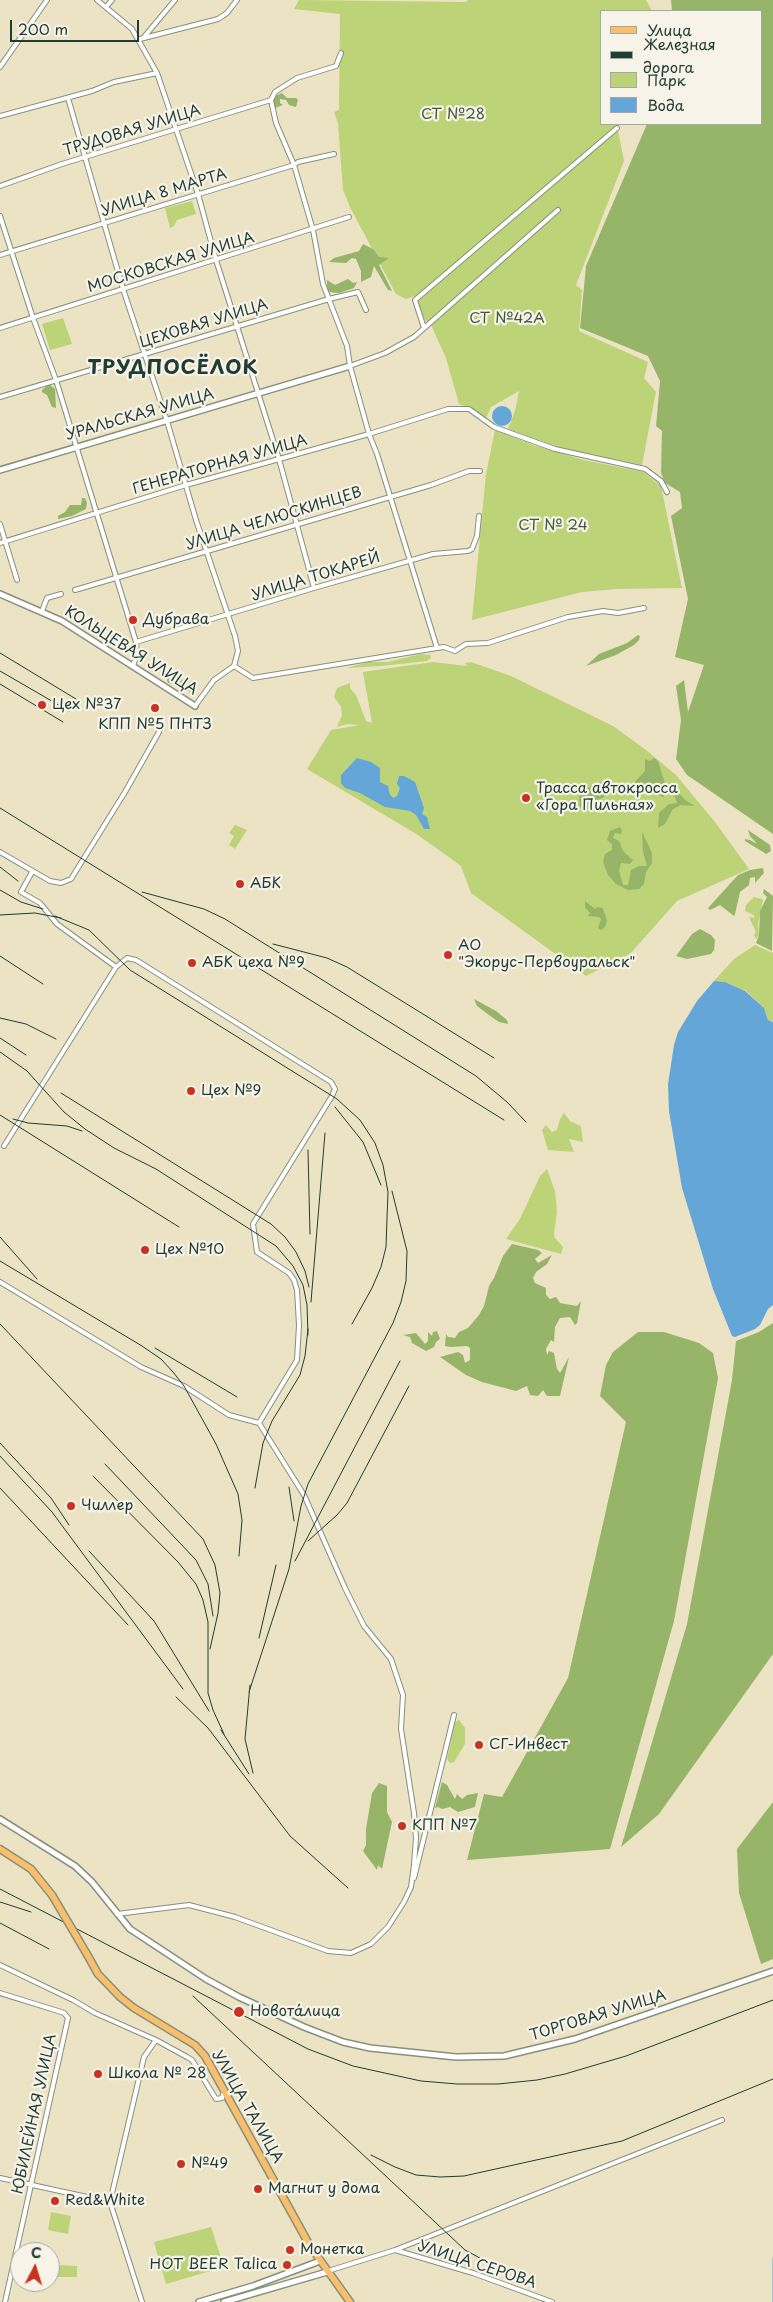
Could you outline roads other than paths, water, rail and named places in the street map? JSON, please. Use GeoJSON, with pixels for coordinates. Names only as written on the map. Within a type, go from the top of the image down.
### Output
{"type":"FeatureCollection","features":[{"type":"Feature","properties":{"kind":"main road","name":"УЛИЦА ТАЛИЦА"},"geometry":{"type":"LineString","coordinates":[[0,1850],[30,1869],[52,1895],[98,1974],[120,1997],[134,2008],[195,2045],[205,2056],[320,2261],[350,2302]]}},
{"type":"Feature","properties":{"kind":"street"},"geometry":{"type":"LineString","coordinates":[[0,67],[46,0]]}},
{"type":"Feature","properties":{"kind":"street"},"geometry":{"type":"LineString","coordinates":[[98,0],[127,24],[140,39],[145,52],[158,73],[198,194],[216,260],[280,459],[314,588]]}},
{"type":"Feature","properties":{"kind":"street"},"geometry":{"type":"LineString","coordinates":[[106,7],[112,0]]}},
{"type":"Feature","properties":{"kind":"street"},"geometry":{"type":"LineString","coordinates":[[140,39],[148,34],[175,0]]}},
{"type":"Feature","properties":{"kind":"street"},"geometry":{"type":"LineString","coordinates":[[140,39],[218,19],[227,13],[237,0]]}},
{"type":"Feature","properties":{"kind":"street"},"geometry":{"type":"LineString","coordinates":[[341,53],[336,66],[297,78],[275,92],[271,100],[276,123],[294,165],[313,230],[323,284],[347,346],[350,366],[369,434],[377,454],[437,648]]}},
{"type":"Feature","properties":{"kind":"street"},"geometry":{"type":"LineString","coordinates":[[0,116],[92,92],[114,82],[158,73]]}},
{"type":"Feature","properties":{"kind":"street"},"geometry":{"type":"LineString","coordinates":[[68,98],[106,224],[123,289],[146,354],[238,646],[234,666],[253,678],[444,647],[456,651],[466,644],[488,643],[568,617],[603,611],[618,613],[644,608]]}},
{"type":"Feature","properties":{"kind":"street","name":"ТРУДОВАЯ УЛИЦА"},"geometry":{"type":"LineString","coordinates":[[0,186],[85,157],[271,100]]}},
{"type":"Feature","properties":{"kind":"street"},"geometry":{"type":"LineString","coordinates":[[424,328],[415,300],[617,128]]}},
{"type":"Feature","properties":{"kind":"street","name":"УЛИЦА 8 МАРТА"},"geometry":{"type":"LineString","coordinates":[[0,255],[106,224],[294,165],[298,162],[334,154]]}},
{"type":"Feature","properties":{"kind":"street","name":"УРАЛЬСКАЯ УЛИЦА"},"geometry":{"type":"LineString","coordinates":[[0,470],[350,366],[392,349],[414,337],[558,210]]}},
{"type":"Feature","properties":{"kind":"street"},"geometry":{"type":"LineString","coordinates":[[0,216],[33,318],[56,380],[136,642],[137,654],[133,666]]}},
{"type":"Feature","properties":{"kind":"street","name":"МОСКОВСКАЯ УЛИЦА"},"geometry":{"type":"LineString","coordinates":[[0,328],[349,218]]}},
{"type":"Feature","properties":{"kind":"street","name":"ЦЕХОВАЯ УЛИЦА"},"geometry":{"type":"LineString","coordinates":[[0,397],[238,325],[358,292],[366,310]]}},
{"type":"Feature","properties":{"kind":"street","name":"ГЕНЕРАТОРНАЯ УЛИЦА"},"geometry":{"type":"LineString","coordinates":[[2,542],[186,485],[369,434],[448,409],[469,409],[494,427],[555,449],[645,469],[661,481],[667,492]]}},
{"type":"Feature","properties":{"kind":"street","name":"УЛИЦА ЧЕЛЮСКИНЦЕВ"},"geometry":{"type":"LineString","coordinates":[[75,590],[389,496],[432,485],[468,471],[480,471]]}},
{"type":"Feature","properties":{"kind":"street","name":"УЛИЦА ТОКАРЕЙ"},"geometry":{"type":"LineString","coordinates":[[136,642],[433,554],[470,550],[477,536],[480,516]]}},
{"type":"Feature","properties":{"kind":"street"},"geometry":{"type":"LineString","coordinates":[[0,524],[2,542],[18,580]]}},
{"type":"Feature","properties":{"kind":"street","name":"КОЛЬЦЕВАЯ УЛИЦА"},"geometry":{"type":"LineString","coordinates":[[0,594],[42,611],[74,627],[195,706],[214,680],[234,666]]}},
{"type":"Feature","properties":{"kind":"street"},"geometry":{"type":"LineString","coordinates":[[42,611],[48,598],[61,594]]}},
{"type":"Feature","properties":{"kind":"street"},"geometry":{"type":"LineString","coordinates":[[0,852],[32,872],[56,883],[71,879],[160,732]]}},
{"type":"Feature","properties":{"kind":"street"},"geometry":{"type":"LineString","coordinates":[[32,872],[21,892],[40,903],[57,924],[116,966]]}},
{"type":"Feature","properties":{"kind":"street"},"geometry":{"type":"LineString","coordinates":[[4,1146],[116,966],[127,958],[136,960],[332,1082],[334,1087],[332,1096],[253,1224],[257,1252],[289,1273],[294,1280],[298,1290],[299,1325],[297,1360],[258,1423]]}},
{"type":"Feature","properties":{"kind":"street"},"geometry":{"type":"LineString","coordinates":[[0,1282],[141,1367],[184,1386],[229,1415],[258,1423],[304,1495],[344,1588],[364,1626],[387,1654],[396,1672],[402,1695],[402,1739],[414,1813],[416,1851],[410,1887]]}},
{"type":"Feature","properties":{"kind":"street"},"geometry":{"type":"LineString","coordinates":[[117,1914],[176,1905],[190,1905],[235,1917],[328,1951],[351,1953],[366,1947],[383,1932],[404,1902],[420,1861],[454,1716]]}},
{"type":"Feature","properties":{"kind":"street","name":"ТОРГОВАЯ УЛИЦА"},"geometry":{"type":"LineString","coordinates":[[0,1819],[75,1866],[92,1882],[134,1933],[229,1992],[326,2036],[370,2048],[456,2057],[504,2056],[575,2039],[773,1971]]}},
{"type":"Feature","properties":{"kind":"street"},"geometry":{"type":"LineString","coordinates":[[0,1965],[73,2000],[95,2013],[156,2040],[192,2060],[216,2099],[222,2098],[224,2091]]}},
{"type":"Feature","properties":{"kind":"street","name":"ЮБИЛЕЙНАЯ УЛИЦА"},"geometry":{"type":"LineString","coordinates":[[0,1993],[58,2010],[68,2018],[5,2302]]}},
{"type":"Feature","properties":{"kind":"street"},"geometry":{"type":"LineString","coordinates":[[142,2302],[110,2202],[144,2057],[156,2040]]}},
{"type":"Feature","properties":{"kind":"street"},"geometry":{"type":"LineString","coordinates":[[224,2302],[395,2250],[722,2120]]}},
{"type":"Feature","properties":{"kind":"street"},"geometry":{"type":"LineString","coordinates":[[0,2178],[110,2202]]}},
{"type":"Feature","properties":{"kind":"street","name":"УЛИЦА СЕРОВА"},"geometry":{"type":"LineString","coordinates":[[395,2250],[473,2273],[552,2302]]}},
{"type":"Feature","properties":{"kind":"street"},"geometry":{"type":"LineString","coordinates":[[199,2302],[253,2286],[320,2261]]}},
{"type":"Feature","properties":{"kind":"water"},"geometry":{"type":"Polygon","coordinates":[[[502,406],[509,409],[512,416],[509,423],[502,426],[495,423],[492,416],[495,409],[502,406]]]}},
{"type":"Feature","properties":{"kind":"water"},"geometry":{"type":"Polygon","coordinates":[[[357,758],[371,762],[380,768],[380,782],[388,786],[390,795],[394,798],[397,796],[400,788],[397,784],[399,776],[404,776],[415,782],[424,808],[422,814],[427,817],[430,829],[424,829],[416,815],[410,811],[385,807],[360,793],[345,788],[341,783],[341,775],[357,758]]]}},
{"type":"Feature","properties":{"kind":"water"},"geometry":{"type":"Polygon","coordinates":[[[714,981],[725,982],[745,991],[764,1008],[768,1020],[773,1022],[773,1305],[768,1309],[760,1325],[735,1337],[732,1336],[713,1289],[682,1188],[669,1111],[668,1084],[678,1032],[697,1001],[714,981]]]}},
{"type":"Feature","properties":{"kind":"waterway"},"geometry":{"type":"LineString","coordinates":[[773,2258],[773,2302]]}},
{"type":"Feature","properties":{"kind":"railway"},"geometry":{"type":"LineString","coordinates":[[0,653],[76,699]]}},
{"type":"Feature","properties":{"kind":"railway"},"geometry":{"type":"LineString","coordinates":[[0,671],[69,711]]}},
{"type":"Feature","properties":{"kind":"railway"},"geometry":{"type":"LineString","coordinates":[[0,684],[63,722]]}},
{"type":"Feature","properties":{"kind":"railway"},"geometry":{"type":"LineString","coordinates":[[0,808],[504,1120]]}},
{"type":"Feature","properties":{"kind":"railway"},"geometry":{"type":"LineString","coordinates":[[0,867],[18,881]]}},
{"type":"Feature","properties":{"kind":"railway"},"geometry":{"type":"LineString","coordinates":[[0,890],[21,902],[43,909]]}},
{"type":"Feature","properties":{"kind":"railway"},"geometry":{"type":"LineString","coordinates":[[142,892],[204,909],[225,919],[476,1076],[507,1102],[526,1122]]}},
{"type":"Feature","properties":{"kind":"railway"},"geometry":{"type":"LineString","coordinates":[[0,915],[35,913],[61,918]]}},
{"type":"Feature","properties":{"kind":"railway"},"geometry":{"type":"LineString","coordinates":[[55,916],[89,930],[130,970],[337,1099],[360,1120],[375,1143],[383,1165],[388,1192],[386,1247],[381,1267],[372,1288],[352,1324]]}},
{"type":"Feature","properties":{"kind":"railway"},"geometry":{"type":"LineString","coordinates":[[273,944],[327,958],[347,967],[494,1058]]}},
{"type":"Feature","properties":{"kind":"railway"},"geometry":{"type":"LineString","coordinates":[[0,956],[43,984]]}},
{"type":"Feature","properties":{"kind":"railway"},"geometry":{"type":"LineString","coordinates":[[0,1018],[26,1024],[56,1039]]}},
{"type":"Feature","properties":{"kind":"railway"},"geometry":{"type":"LineString","coordinates":[[0,1038],[26,1055]]}},
{"type":"Feature","properties":{"kind":"railway"},"geometry":{"type":"LineString","coordinates":[[0,1052],[27,1071],[64,1112],[85,1129],[114,1148],[156,1169],[276,1246],[293,1266],[303,1285],[307,1305],[308,1335]]}},
{"type":"Feature","properties":{"kind":"railway"},"geometry":{"type":"LineString","coordinates":[[61,1093],[271,1224],[285,1237],[296,1252],[305,1271],[309,1287]]}},
{"type":"Feature","properties":{"kind":"railway"},"geometry":{"type":"LineString","coordinates":[[335,1107],[363,1142],[381,1185]]}},
{"type":"Feature","properties":{"kind":"railway"},"geometry":{"type":"LineString","coordinates":[[0,1115],[179,1227]]}},
{"type":"Feature","properties":{"kind":"railway"},"geometry":{"type":"LineString","coordinates":[[13,1119],[28,1123],[67,1126],[82,1131]]}},
{"type":"Feature","properties":{"kind":"railway"},"geometry":{"type":"LineString","coordinates":[[311,1302],[325,1133]]}},
{"type":"Feature","properties":{"kind":"railway"},"geometry":{"type":"LineString","coordinates":[[308,1150],[310,1234]]}},
{"type":"Feature","properties":{"kind":"railway"},"geometry":{"type":"LineString","coordinates":[[249,1692],[289,1569],[301,1506],[308,1484],[393,1323],[401,1302],[406,1281],[407,1251],[392,1191]]}},
{"type":"Feature","properties":{"kind":"railway"},"geometry":{"type":"LineString","coordinates":[[0,1237],[37,1279]]}},
{"type":"Feature","properties":{"kind":"railway"},"geometry":{"type":"LineString","coordinates":[[0,1261],[142,1346],[161,1359],[173,1372],[184,1386],[216,1444],[238,1494],[242,1520],[239,1556]]}},
{"type":"Feature","properties":{"kind":"railway"},"geometry":{"type":"LineString","coordinates":[[0,1324],[203,1539],[215,1565],[220,1593],[218,1613],[210,1649]]}},
{"type":"Feature","properties":{"kind":"railway"},"geometry":{"type":"LineString","coordinates":[[255,1488],[263,1443],[272,1421],[300,1375],[305,1356],[308,1329]]}},
{"type":"Feature","properties":{"kind":"railway"},"geometry":{"type":"LineString","coordinates":[[155,1348],[237,1397]]}},
{"type":"Feature","properties":{"kind":"railway"},"geometry":{"type":"LineString","coordinates":[[295,1561],[400,1361]]}},
{"type":"Feature","properties":{"kind":"railway"},"geometry":{"type":"LineString","coordinates":[[308,1541],[337,1515],[347,1503],[409,1386]]}},
{"type":"Feature","properties":{"kind":"railway"},"geometry":{"type":"LineString","coordinates":[[0,1443],[51,1498],[69,1525]]}},
{"type":"Feature","properties":{"kind":"railway"},"geometry":{"type":"LineString","coordinates":[[0,1456],[52,1512],[183,1689]]}},
{"type":"Feature","properties":{"kind":"railway"},"geometry":{"type":"LineString","coordinates":[[105,1464],[196,1560],[208,1584],[213,1616]]}},
{"type":"Feature","properties":{"kind":"railway"},"geometry":{"type":"LineString","coordinates":[[93,1476],[178,1562],[196,1584],[203,1600],[208,1622],[208,1693],[213,1710],[224,1734]]}},
{"type":"Feature","properties":{"kind":"railway"},"geometry":{"type":"LineString","coordinates":[[289,1487],[294,1521]]}},
{"type":"Feature","properties":{"kind":"railway"},"geometry":{"type":"LineString","coordinates":[[0,1488],[128,1625]]}},
{"type":"Feature","properties":{"kind":"railway"},"geometry":{"type":"LineString","coordinates":[[89,1551],[154,1621],[209,1711]]}},
{"type":"Feature","properties":{"kind":"railway"},"geometry":{"type":"LineString","coordinates":[[259,1638],[276,1565]]}},
{"type":"Feature","properties":{"kind":"railway"},"geometry":{"type":"LineString","coordinates":[[250,1685],[245,1739],[253,1773]]}},
{"type":"Feature","properties":{"kind":"railway"},"geometry":{"type":"LineString","coordinates":[[176,1697],[208,1728],[290,1836],[348,1888]]}},
{"type":"Feature","properties":{"kind":"railway"},"geometry":{"type":"LineString","coordinates":[[221,1730],[249,1774]]}},
{"type":"Feature","properties":{"kind":"railway"},"geometry":{"type":"LineString","coordinates":[[0,1889],[308,2049],[353,2066],[421,2081],[457,2084],[498,2084],[537,2080],[565,2074],[626,2056],[773,2000]]}},
{"type":"Feature","properties":{"kind":"railway"},"geometry":{"type":"LineString","coordinates":[[0,1902],[31,1912]]}},
{"type":"Feature","properties":{"kind":"railway"},"geometry":{"type":"LineString","coordinates":[[0,1923],[49,1949]]}},
{"type":"Feature","properties":{"kind":"railway"},"geometry":{"type":"LineString","coordinates":[[193,1996],[465,2250],[491,2264],[520,2271]]}},
{"type":"Feature","properties":{"kind":"railway"},"geometry":{"type":"LineString","coordinates":[[371,2155],[416,2175],[464,2176],[622,2141],[773,2079]]}},
{"type":"Feature","properties":{"kind":"place","name":"Дубрава"},"geometry":{"type":"Point","coordinates":[133,620]}},
{"type":"Feature","properties":{"kind":"place","name":"Цех №37"},"geometry":{"type":"Point","coordinates":[42,705]}},
{"type":"Feature","properties":{"kind":"place","name":"КПП №5 ПНТЗ"},"geometry":{"type":"Point","coordinates":[155,708]}},
{"type":"Feature","properties":{"kind":"place","name":"Трасса автокросса «Гора Пильная»"},"geometry":{"type":"Point","coordinates":[526,798]}},
{"type":"Feature","properties":{"kind":"place","name":"АБК"},"geometry":{"type":"Point","coordinates":[240,884]}},
{"type":"Feature","properties":{"kind":"place","name":"АО \"Экорус-Первоуральск\""},"geometry":{"type":"Point","coordinates":[448,955]}},
{"type":"Feature","properties":{"kind":"place","name":"АБК цеха №9"},"geometry":{"type":"Point","coordinates":[192,963]}},
{"type":"Feature","properties":{"kind":"place","name":"Цех №9"},"geometry":{"type":"Point","coordinates":[191,1091]}},
{"type":"Feature","properties":{"kind":"place","name":"Цех №10"},"geometry":{"type":"Point","coordinates":[145,1250]}},
{"type":"Feature","properties":{"kind":"place","name":"Чиллер"},"geometry":{"type":"Point","coordinates":[71,1506]}},
{"type":"Feature","properties":{"kind":"place","name":"СГ-Инвест"},"geometry":{"type":"Point","coordinates":[479,1745]}},
{"type":"Feature","properties":{"kind":"place","name":"КПП №7"},"geometry":{"type":"Point","coordinates":[402,1826]}},
{"type":"Feature","properties":{"kind":"place","name":"Новота́лица"},"geometry":{"type":"Point","coordinates":[239,2012]}},
{"type":"Feature","properties":{"kind":"place","name":"Школа № 28"},"geometry":{"type":"Point","coordinates":[98,2074]}},
{"type":"Feature","properties":{"kind":"place","name":"№49"},"geometry":{"type":"Point","coordinates":[181,2164]}},
{"type":"Feature","properties":{"kind":"place","name":"Магнит у дома"},"geometry":{"type":"Point","coordinates":[258,2189]}},
{"type":"Feature","properties":{"kind":"place","name":"Red&White"},"geometry":{"type":"Point","coordinates":[55,2201]}},
{"type":"Feature","properties":{"kind":"place","name":"Монетка"},"geometry":{"type":"Point","coordinates":[290,2250]}},
{"type":"Feature","properties":{"kind":"place","name":"HOT BEER Talica"},"geometry":{"type":"Point","coordinates":[287,2265]}},
{"type":"Feature","properties":{"kind":"district","name":"ТРУДПОСЁЛОК"},"geometry":{"type":"Point","coordinates":[173,368]}},
{"type":"Feature","properties":{"kind":"park label","name":"СТ №28"},"geometry":{"type":"Point","coordinates":[453,115]}},
{"type":"Feature","properties":{"kind":"park label","name":"СТ №42А"},"geometry":{"type":"Point","coordinates":[507,319]}},
{"type":"Feature","properties":{"kind":"park label","name":"СТ № 24"},"geometry":{"type":"Point","coordinates":[553,526]}}]}
